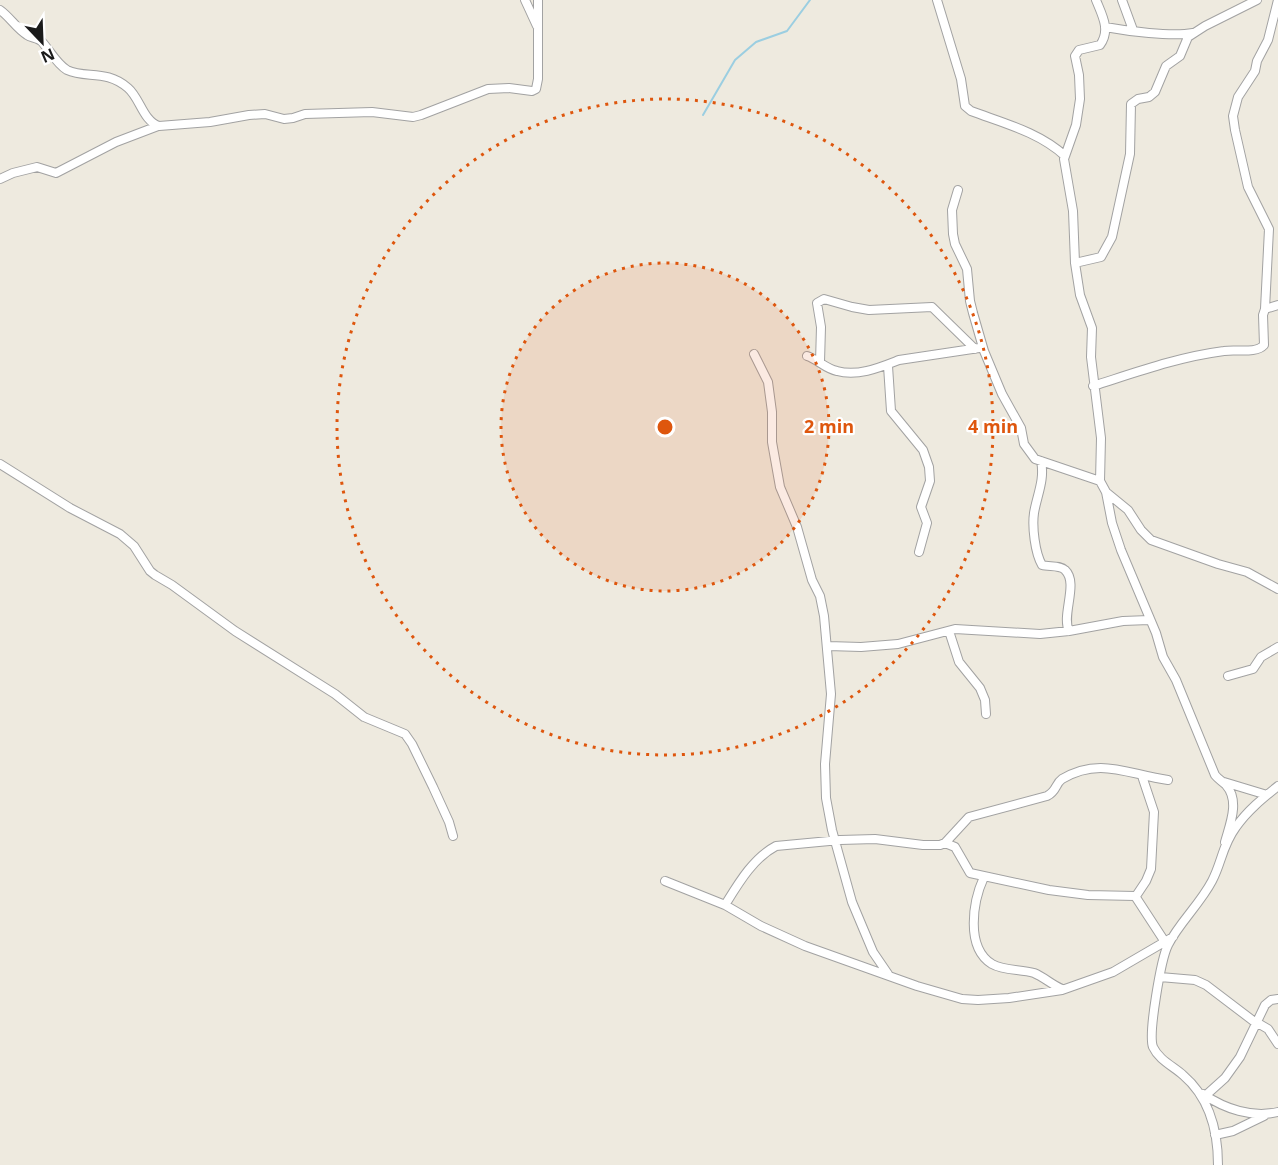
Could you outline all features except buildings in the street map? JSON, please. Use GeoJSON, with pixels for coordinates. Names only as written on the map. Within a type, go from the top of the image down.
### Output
{"type":"FeatureCollection","features":[{"type":"Feature","properties":{"kind":"street"},"geometry":{"type":"LineString","coordinates":[[525,0],[538,28]]}},
{"type":"Feature","properties":{"kind":"street"},"geometry":{"type":"LineString","coordinates":[[0,179],[37,167],[52,173],[59,172],[110,145],[159,126],[265,114],[294,118],[305,114],[372,112],[413,117],[488,89],[509,88],[532,92],[536,89],[538,79],[538,0]]}},
{"type":"Feature","properties":{"kind":"street"},"geometry":{"type":"LineString","coordinates":[[937,0],[961,79],[965,106],[971,111],[1033,134],[1053,145],[1065,156]]}},
{"type":"Feature","properties":{"kind":"street"},"geometry":{"type":"LineString","coordinates":[[1096,0],[1105,17],[1103,41],[1100,45],[1079,50],[1075,56],[1080,99],[1076,125],[1065,156],[1073,211],[1075,263],[1080,295],[1092,328],[1091,357],[1101,438],[1100,481],[1106,492],[1112,523],[1121,550],[1164,657],[1181,690],[1193,726],[1215,775],[1227,787],[1233,800],[1233,812],[1226,842],[1211,884],[1166,950],[1150,1037],[1161,1058],[1182,1074],[1202,1094],[1217,1103],[1243,1112],[1265,1115]]}},
{"type":"Feature","properties":{"kind":"street"},"geometry":{"type":"LineString","coordinates":[[1122,0],[1133,30]]}},
{"type":"Feature","properties":{"kind":"street"},"geometry":{"type":"LineString","coordinates":[[1075,263],[1101,257],[1112,237],[1130,154],[1131,104],[1138,99],[1152,95],[1166,66],[1180,56],[1187,39],[1193,33],[1257,0]]}},
{"type":"Feature","properties":{"kind":"street"},"geometry":{"type":"LineString","coordinates":[[1094,386],[1162,363],[1224,351],[1260,349],[1264,345],[1263,315],[1274,233],[1248,187],[1233,116],[1238,97],[1255,71],[1257,61],[1268,40],[1278,0]]}},
{"type":"Feature","properties":{"kind":"street"},"geometry":{"type":"LineString","coordinates":[[0,10],[26,34],[43,43],[69,71],[112,78],[128,88],[137,98],[147,117],[153,124],[159,126]]}},
{"type":"Feature","properties":{"kind":"street"},"geometry":{"type":"LineString","coordinates":[[1105,27],[1178,34],[1193,33]]}},
{"type":"Feature","properties":{"kind":"street"},"geometry":{"type":"LineString","coordinates":[[958,190],[952,210],[953,234],[955,244],[967,269],[970,301],[980,348],[1021,428],[1024,444],[1029,453],[1041,461],[1100,481]]}},
{"type":"Feature","properties":{"kind":"street"},"geometry":{"type":"LineString","coordinates":[[820,362],[821,327],[817,303],[824,299],[869,309],[932,307],[980,348]]}},
{"type":"Feature","properties":{"kind":"street"},"geometry":{"type":"LineString","coordinates":[[1265,309],[1278,305]]}},
{"type":"Feature","properties":{"kind":"street"},"geometry":{"type":"LineString","coordinates":[[807,356],[837,371],[854,373],[888,366],[899,360],[980,348]]}},
{"type":"Feature","properties":{"kind":"street"},"geometry":{"type":"LineString","coordinates":[[754,354],[768,382],[772,412],[772,442],[780,488],[797,527],[812,580],[820,596],[828,646],[831,699],[825,764],[826,798],[834,841],[852,902],[873,952],[888,974]]}},
{"type":"Feature","properties":{"kind":"street"},"geometry":{"type":"LineString","coordinates":[[888,366],[891,411],[923,450],[929,466],[930,481],[921,507],[927,523],[920,552]]}},
{"type":"Feature","properties":{"kind":"street"},"geometry":{"type":"LineString","coordinates":[[1041,461],[1043,471],[1033,515],[1035,534],[1042,565],[1063,568],[1068,574],[1070,596],[1065,620],[1070,632]]}},
{"type":"Feature","properties":{"kind":"street"},"geometry":{"type":"LineString","coordinates":[[0,464],[70,508],[120,534],[134,546],[155,575],[235,631],[335,694],[364,717],[405,734],[433,787],[453,836]]}},
{"type":"Feature","properties":{"kind":"street"},"geometry":{"type":"LineString","coordinates":[[1106,492],[1128,510],[1141,530],[1151,540],[1247,572],[1278,589]]}},
{"type":"Feature","properties":{"kind":"street"},"geometry":{"type":"LineString","coordinates":[[828,646],[861,647],[898,644],[949,631],[968,629],[1040,634],[1070,632],[1107,623],[1149,620]]}},
{"type":"Feature","properties":{"kind":"street"},"geometry":{"type":"LineString","coordinates":[[949,631],[959,662],[980,688],[986,714]]}},
{"type":"Feature","properties":{"kind":"street"},"geometry":{"type":"LineString","coordinates":[[1228,676],[1253,669],[1261,657],[1278,647]]}},
{"type":"Feature","properties":{"kind":"street"},"geometry":{"type":"LineString","coordinates":[[945,843],[969,817],[1047,796],[1055,791],[1058,783],[1063,779],[1090,768],[1104,767],[1168,780]]}},
{"type":"Feature","properties":{"kind":"street"},"geometry":{"type":"LineString","coordinates":[[1136,896],[1151,869],[1154,812],[1142,776]]}},
{"type":"Feature","properties":{"kind":"street"},"geometry":{"type":"LineString","coordinates":[[1220,780],[1267,795]]}},
{"type":"Feature","properties":{"kind":"street"},"geometry":{"type":"LineString","coordinates":[[1226,842],[1249,811],[1278,786]]}},
{"type":"Feature","properties":{"kind":"street"},"geometry":{"type":"LineString","coordinates":[[724,905],[746,873],[776,846],[875,839],[923,845],[945,843],[955,847],[970,873],[984,877],[1048,890],[1088,895],[1136,896]]}},
{"type":"Feature","properties":{"kind":"street"},"geometry":{"type":"LineString","coordinates":[[984,877],[977,895],[974,928],[980,948],[986,957],[993,964],[1036,974],[1062,990]]}},
{"type":"Feature","properties":{"kind":"street"},"geometry":{"type":"LineString","coordinates":[[665,881],[724,905],[780,936],[937,993],[970,1000],[1009,998],[1062,990],[1113,972],[1173,937]]}},
{"type":"Feature","properties":{"kind":"street"},"geometry":{"type":"LineString","coordinates":[[1136,896],[1165,942]]}},
{"type":"Feature","properties":{"kind":"street"},"geometry":{"type":"LineString","coordinates":[[1160,977],[1195,980],[1206,985],[1268,1029],[1278,1044]]}},
{"type":"Feature","properties":{"kind":"street"},"geometry":{"type":"LineString","coordinates":[[1202,1094],[1225,1077],[1240,1057],[1265,1005],[1271,1000],[1278,999]]}},
{"type":"Feature","properties":{"kind":"street"},"geometry":{"type":"LineString","coordinates":[[1202,1094],[1215,1135],[1218,1165]]}},
{"type":"Feature","properties":{"kind":"street"},"geometry":{"type":"LineString","coordinates":[[1215,1135],[1233,1131],[1265,1115],[1278,1112]]}},
{"type":"Feature","properties":{"kind":"waterway"},"geometry":{"type":"LineString","coordinates":[[703,115],[735,60],[756,42],[787,31],[810,0]]}}]}
